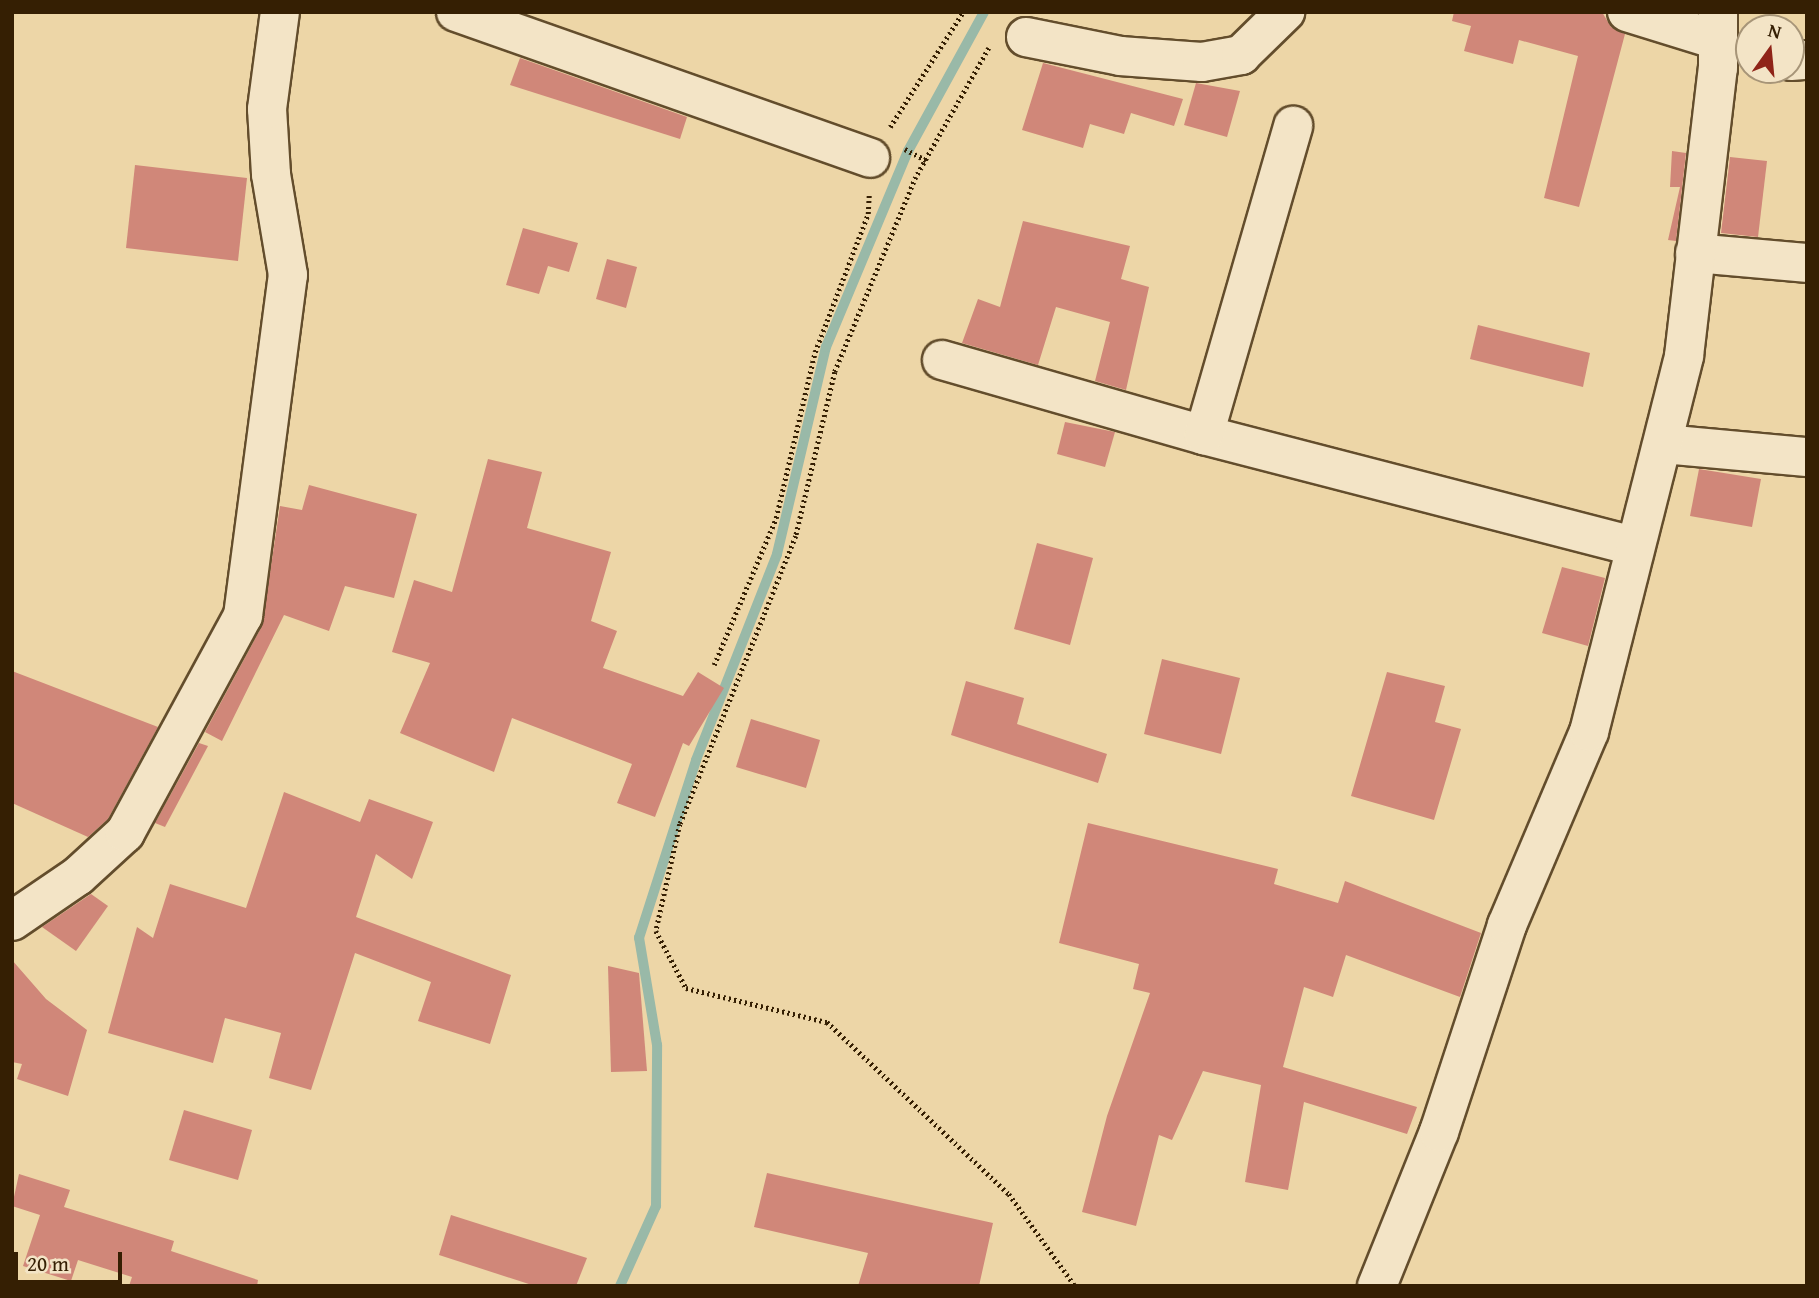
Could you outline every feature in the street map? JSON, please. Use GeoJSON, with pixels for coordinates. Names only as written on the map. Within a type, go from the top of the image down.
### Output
{"type":"FeatureCollection","features":[{"type":"Feature","properties":{"kind":"street"},"geometry":{"type":"LineString","coordinates":[[12,921],[78,876],[125,834],[243,616],[288,275],[271,174],[267,109],[280,12]]}},
{"type":"Feature","properties":{"kind":"street"},"geometry":{"type":"LineString","coordinates":[[456,12],[870,158]]}},
{"type":"Feature","properties":{"kind":"street"},"geometry":{"type":"LineString","coordinates":[[1010,38],[1120,56],[1202,62],[1241,55],[1285,12]]}},
{"type":"Feature","properties":{"kind":"street"},"geometry":{"type":"LineString","coordinates":[[1377,1286],[1439,1132],[1507,925],[1589,732],[1684,356],[1695,253],[1725,46],[1627,12]]}},
{"type":"Feature","properties":{"kind":"street"},"geometry":{"type":"LineString","coordinates":[[1204,435],[1293,127]]}},
{"type":"Feature","properties":{"kind":"street"},"geometry":{"type":"LineString","coordinates":[[1695,253],[1807,263]]}},
{"type":"Feature","properties":{"kind":"street"},"geometry":{"type":"LineString","coordinates":[[942,360],[1204,435],[1634,546]]}},
{"type":"Feature","properties":{"kind":"street"},"geometry":{"type":"LineString","coordinates":[[1663,444],[1807,457]]}},
{"type":"Feature","properties":{"kind":"path"},"geometry":{"type":"LineString","coordinates":[[714,665],[776,518],[814,352],[868,214],[870,158],[963,12]]}},
{"type":"Feature","properties":{"kind":"path"},"geometry":{"type":"LineString","coordinates":[[1010,38],[916,177],[835,373],[796,536],[680,824],[656,931],[686,988],[827,1022],[1009,1194],[1075,1286]]}},
{"type":"Feature","properties":{"kind":"building"},"geometry":{"type":"Polygon","coordinates":[[[1454,12],[1602,12],[1611,27],[1625,34],[1579,207],[1544,198],[1578,56],[1519,40],[1513,64],[1464,51],[1471,26],[1452,21],[1454,12]]]}},
{"type":"Feature","properties":{"kind":"building"},"geometry":{"type":"Polygon","coordinates":[[[520,58],[687,117],[680,139],[510,85],[520,58]]]}},
{"type":"Feature","properties":{"kind":"building"},"geometry":{"type":"Polygon","coordinates":[[[1043,63],[1183,99],[1174,126],[1131,113],[1124,134],[1090,124],[1083,148],[1022,130],[1043,63]]]}},
{"type":"Feature","properties":{"kind":"building"},"geometry":{"type":"Polygon","coordinates":[[[1196,83],[1240,91],[1227,137],[1184,125],[1196,83]]]}},
{"type":"Feature","properties":{"kind":"building"},"geometry":{"type":"Polygon","coordinates":[[[1672,151],[1686,153],[1676,241],[1668,240],[1680,187],[1670,187],[1672,151]]]}},
{"type":"Feature","properties":{"kind":"building"},"geometry":{"type":"Polygon","coordinates":[[[1730,157],[1767,161],[1758,237],[1721,233],[1730,157]]]}},
{"type":"Feature","properties":{"kind":"building"},"geometry":{"type":"Polygon","coordinates":[[[135,165],[247,178],[238,261],[126,248],[135,165]]]}},
{"type":"Feature","properties":{"kind":"building"},"geometry":{"type":"Polygon","coordinates":[[[1023,221],[1130,246],[1121,279],[1149,287],[1126,390],[1095,381],[1110,322],[1056,307],[1038,365],[962,343],[978,299],[1000,307],[1023,221]]]}},
{"type":"Feature","properties":{"kind":"building"},"geometry":{"type":"Polygon","coordinates":[[[523,228],[578,243],[569,272],[548,266],[539,294],[506,285],[523,228]]]}},
{"type":"Feature","properties":{"kind":"building"},"geometry":{"type":"Polygon","coordinates":[[[607,259],[637,267],[626,308],[596,299],[607,259]]]}},
{"type":"Feature","properties":{"kind":"building"},"geometry":{"type":"Polygon","coordinates":[[[1478,325],[1590,353],[1583,387],[1470,359],[1478,325]]]}},
{"type":"Feature","properties":{"kind":"building"},"geometry":{"type":"Polygon","coordinates":[[[1065,422],[1115,432],[1105,467],[1057,454],[1065,422]]]}},
{"type":"Feature","properties":{"kind":"building"},"geometry":{"type":"Polygon","coordinates":[[[488,459],[542,472],[527,528],[611,552],[591,621],[617,631],[603,668],[683,696],[698,672],[724,688],[689,746],[683,743],[655,817],[617,803],[632,764],[512,718],[494,772],[400,733],[430,663],[392,652],[414,580],[452,592],[488,459]]]}},
{"type":"Feature","properties":{"kind":"building"},"geometry":{"type":"Polygon","coordinates":[[[1699,469],[1761,479],[1752,527],[1690,516],[1699,469]]]}},
{"type":"Feature","properties":{"kind":"building"},"geometry":{"type":"Polygon","coordinates":[[[309,485],[417,514],[394,598],[345,586],[329,631],[284,615],[222,741],[205,732],[262,626],[280,506],[302,510],[309,485]]]}},
{"type":"Feature","properties":{"kind":"building"},"geometry":{"type":"Polygon","coordinates":[[[1037,543],[1093,558],[1070,645],[1014,629],[1037,543]]]}},
{"type":"Feature","properties":{"kind":"building"},"geometry":{"type":"Polygon","coordinates":[[[1562,567],[1605,578],[1588,646],[1542,633],[1562,567]]]}},
{"type":"Feature","properties":{"kind":"building"},"geometry":{"type":"Polygon","coordinates":[[[1162,659],[1240,678],[1221,754],[1144,734],[1162,659]]]}},
{"type":"Feature","properties":{"kind":"building"},"geometry":{"type":"Polygon","coordinates":[[[12,671],[158,727],[108,819],[88,837],[12,803],[12,671]]]}},
{"type":"Feature","properties":{"kind":"building"},"geometry":{"type":"Polygon","coordinates":[[[1387,672],[1445,686],[1435,722],[1461,729],[1434,820],[1351,796],[1387,672]]]}},
{"type":"Feature","properties":{"kind":"building"},"geometry":{"type":"Polygon","coordinates":[[[966,681],[1024,698],[1017,724],[1107,754],[1098,783],[951,735],[966,681]]]}},
{"type":"Feature","properties":{"kind":"building"},"geometry":{"type":"Polygon","coordinates":[[[751,719],[820,740],[806,788],[736,767],[751,719]]]}},
{"type":"Feature","properties":{"kind":"building"},"geometry":{"type":"Polygon","coordinates":[[[199,743],[208,746],[165,827],[155,823],[199,743]]]}},
{"type":"Feature","properties":{"kind":"building"},"geometry":{"type":"Polygon","coordinates":[[[284,792],[360,822],[369,799],[433,822],[412,879],[376,854],[356,917],[511,975],[490,1044],[418,1021],[431,982],[355,953],[311,1090],[269,1078],[281,1033],[225,1018],[213,1063],[108,1033],[137,927],[153,938],[170,884],[246,908],[284,792]]]}},
{"type":"Feature","properties":{"kind":"building"},"geometry":{"type":"Polygon","coordinates":[[[1088,823],[1278,869],[1274,884],[1338,903],[1345,881],[1481,933],[1460,997],[1346,955],[1333,997],[1304,987],[1283,1067],[1417,1107],[1407,1134],[1304,1102],[1288,1190],[1245,1182],[1261,1085],[1203,1071],[1172,1140],[1159,1135],[1136,1226],[1082,1212],[1107,1116],[1150,993],[1133,989],[1139,964],[1059,943],[1088,823]]]}},
{"type":"Feature","properties":{"kind":"building"},"geometry":{"type":"Polygon","coordinates":[[[91,894],[108,906],[76,951],[42,927],[91,894]]]}},
{"type":"Feature","properties":{"kind":"building"},"geometry":{"type":"Polygon","coordinates":[[[12,960],[46,999],[87,1030],[68,1096],[17,1079],[22,1064],[12,1062],[12,960]]]}},
{"type":"Feature","properties":{"kind":"building"},"geometry":{"type":"Polygon","coordinates":[[[608,966],[639,973],[647,1071],[611,1072],[608,966]]]}},
{"type":"Feature","properties":{"kind":"building"},"geometry":{"type":"Polygon","coordinates":[[[184,1110],[252,1130],[238,1180],[169,1160],[184,1110]]]}},
{"type":"Feature","properties":{"kind":"building"},"geometry":{"type":"Polygon","coordinates":[[[767,1173],[993,1223],[979,1286],[858,1286],[868,1253],[754,1227],[767,1173]]]}},
{"type":"Feature","properties":{"kind":"building"},"geometry":{"type":"Polygon","coordinates":[[[19,1174],[70,1190],[64,1207],[174,1241],[171,1251],[258,1280],[257,1286],[129,1286],[132,1277],[78,1260],[71,1281],[23,1266],[40,1215],[12,1206],[19,1174]]]}},
{"type":"Feature","properties":{"kind":"building"},"geometry":{"type":"Polygon","coordinates":[[[451,1215],[587,1258],[576,1286],[535,1286],[439,1255],[451,1215]]]}},
{"type":"Feature","properties":{"kind":"waterway"},"geometry":{"type":"LineString","coordinates":[[620,1286],[656,1206],[657,1045],[639,938],[696,760],[777,554],[826,347],[908,151],[984,12]]}}]}
